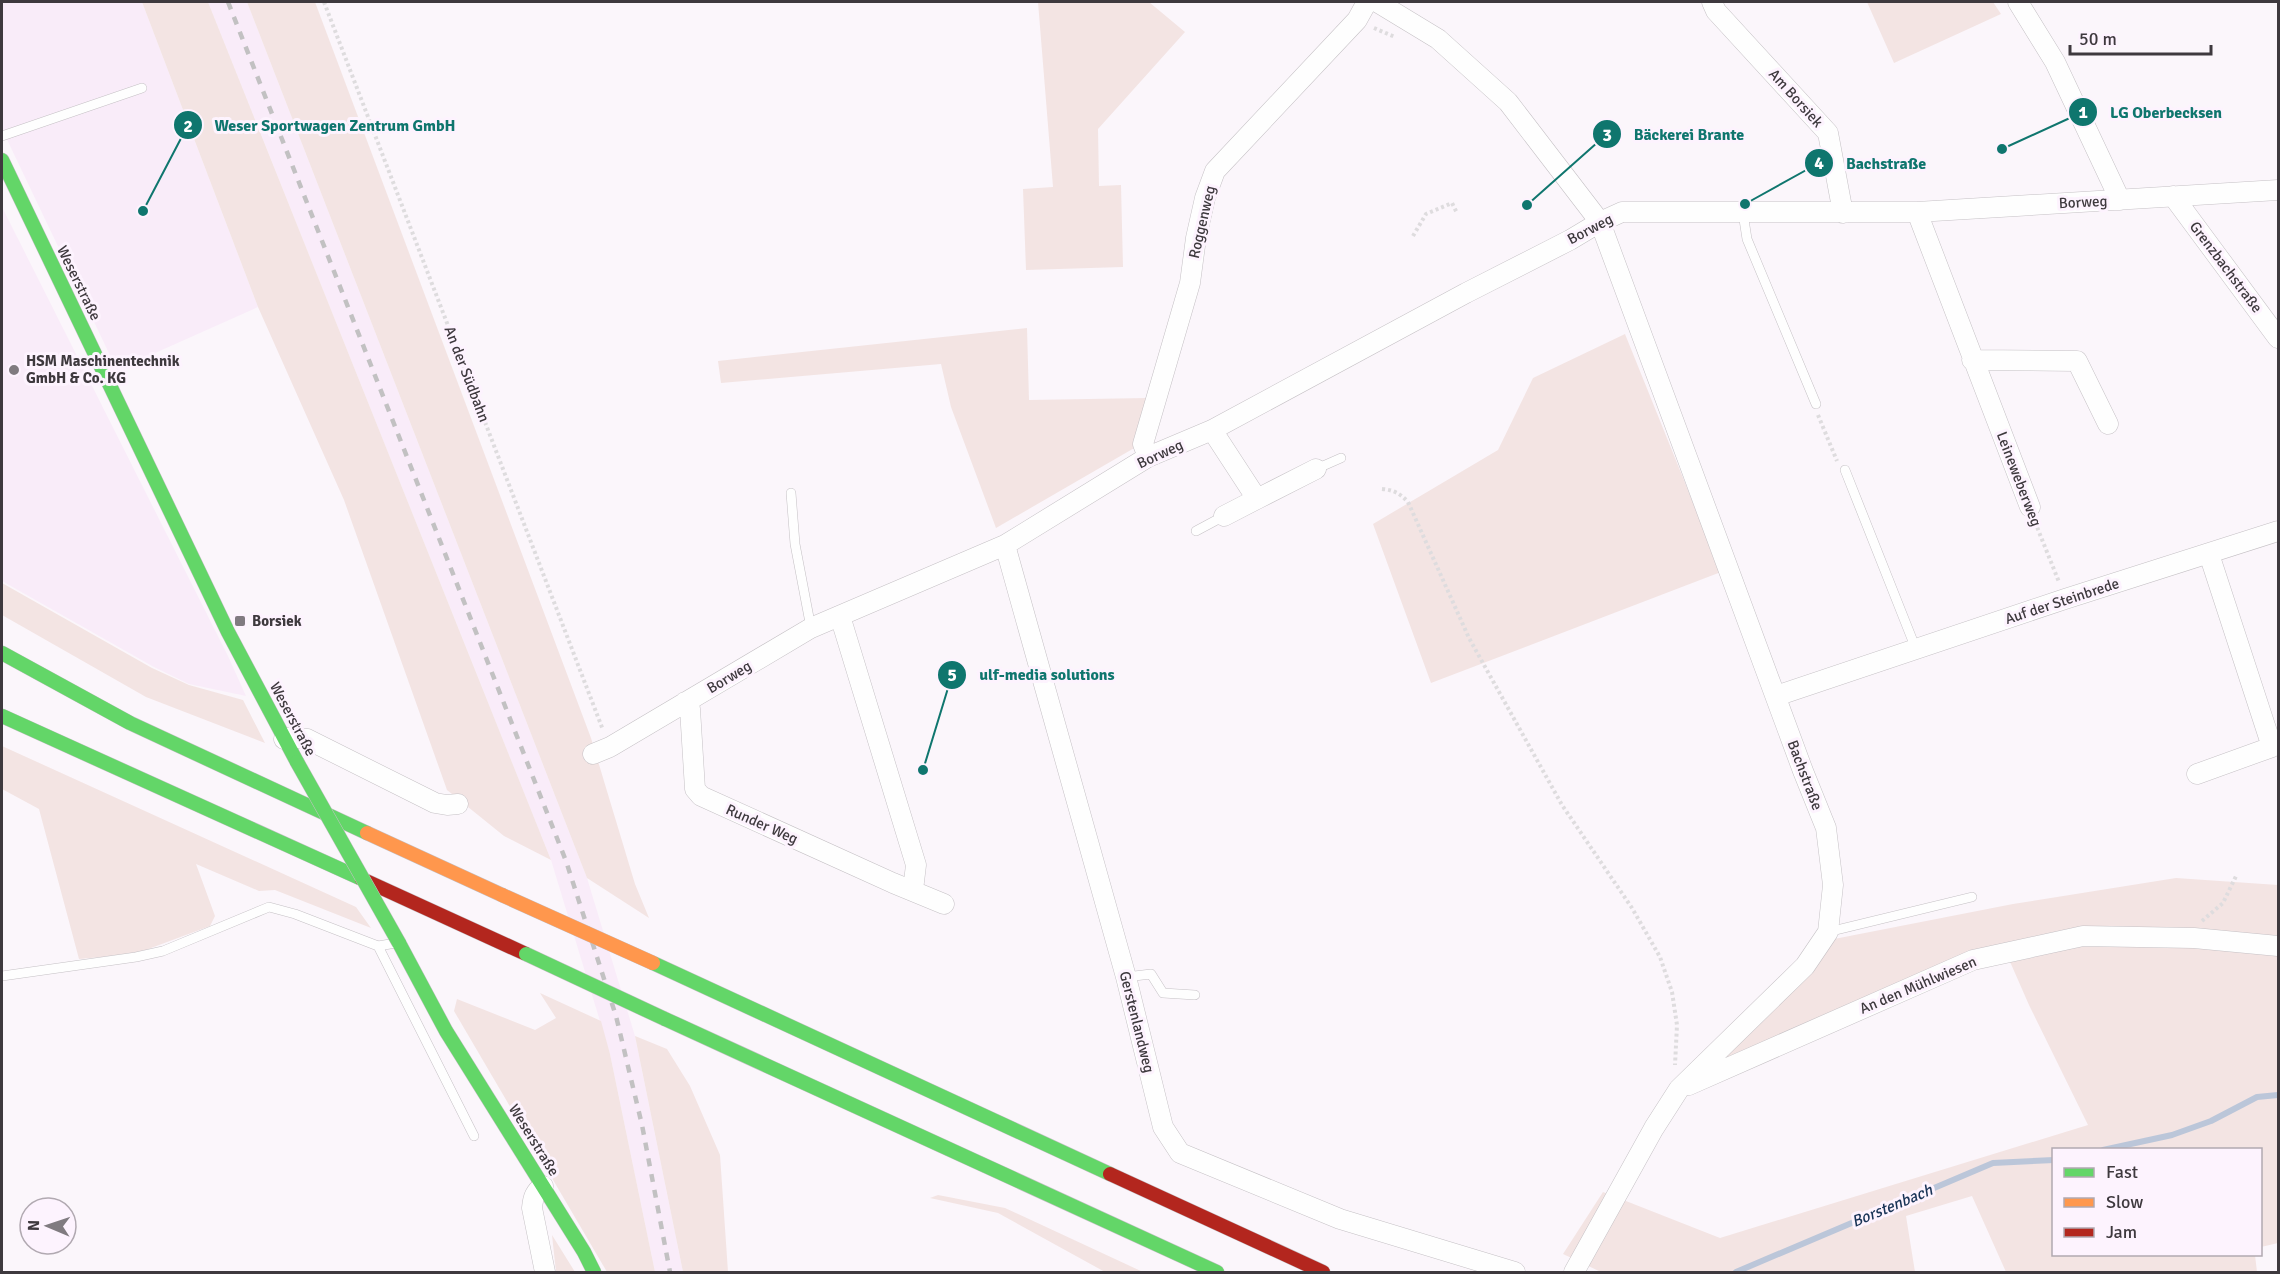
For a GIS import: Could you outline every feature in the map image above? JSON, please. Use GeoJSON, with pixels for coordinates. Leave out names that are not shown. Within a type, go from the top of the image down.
{"type":"FeatureCollection","features":[{"type":"Feature","properties":{"kind":"main road","name":"Weserstraße"},"geometry":{"type":"LineString","coordinates":[[2,160],[5,178],[228,633],[284,740],[446,1030],[584,1252],[594,1272]]}},
{"type":"Feature","properties":{"kind":"main road"},"geometry":{"type":"LineString","coordinates":[[2,653],[130,723],[1323,1272]]}},
{"type":"Feature","properties":{"kind":"main road"},"geometry":{"type":"LineString","coordinates":[[2,716],[1217,1272]]}},
{"type":"Feature","properties":{"kind":"street","name":"Roggenweg"},"geometry":{"type":"LineString","coordinates":[[1148,457],[1143,444],[1190,283],[1203,208],[1215,171],[1357,20],[1367,2]]}},
{"type":"Feature","properties":{"kind":"street","name":"Bachstraße"},"geometry":{"type":"LineString","coordinates":[[1377,2],[1438,39],[1508,102],[1600,222],[1826,828],[1833,885],[1828,932],[1804,966],[1679,1089],[1654,1128],[1574,1272]]}},
{"type":"Feature","properties":{"kind":"street","name":"Am Borsiek"},"geometry":{"type":"LineString","coordinates":[[1712,2],[1716,11],[1828,133],[1843,213]]}},
{"type":"Feature","properties":{"kind":"street"},"geometry":{"type":"LineString","coordinates":[[2018,2],[2055,62],[2120,200]]}},
{"type":"Feature","properties":{"kind":"street","name":"Borweg"},"geometry":{"type":"LineString","coordinates":[[601,751],[811,628],[1005,545],[1148,457],[1212,430],[1466,293],[1623,212],[1917,212],[2278,190]]}},
{"type":"Feature","properties":{"kind":"street","name":"Grenzbachstraße"},"geometry":{"type":"LineString","coordinates":[[2173,196],[2278,338]]}},
{"type":"Feature","properties":{"kind":"street","name":"Leineweberweg"},"geometry":{"type":"LineString","coordinates":[[1917,212],[2030,507]]}},
{"type":"Feature","properties":{"kind":"street"},"geometry":{"type":"LineString","coordinates":[[1972,360],[2077,362],[2108,424]]}},
{"type":"Feature","properties":{"kind":"street"},"geometry":{"type":"LineString","coordinates":[[1212,430],[1257,499]]}},
{"type":"Feature","properties":{"kind":"street"},"geometry":{"type":"LineString","coordinates":[[1224,516],[1316,469]]}},
{"type":"Feature","properties":{"kind":"street","name":"Auf der Steinbrede"},"geometry":{"type":"LineString","coordinates":[[1776,696],[2065,599],[2278,531]]}},
{"type":"Feature","properties":{"kind":"street","name":"Gerstenlandweg"},"geometry":{"type":"LineString","coordinates":[[1005,545],[1126,977],[1163,1127],[1180,1153],[1340,1219],[1515,1272]]}},
{"type":"Feature","properties":{"kind":"street"},"geometry":{"type":"LineString","coordinates":[[2197,774],[2272,747],[2209,554]]}},
{"type":"Feature","properties":{"kind":"street"},"geometry":{"type":"LineString","coordinates":[[840,616],[916,865],[913,890]]}},
{"type":"Feature","properties":{"kind":"street","name":"Runder Weg"},"geometry":{"type":"LineString","coordinates":[[686,702],[690,709],[695,789],[701,796],[944,904]]}},
{"type":"Feature","properties":{"kind":"street"},"geometry":{"type":"LineString","coordinates":[[284,740],[291,737],[307,739],[435,803],[447,806],[458,804]]}},
{"type":"Feature","properties":{"kind":"street","name":"An den Mühlwiesen"},"geometry":{"type":"LineString","coordinates":[[1679,1089],[1973,960],[2084,936],[2194,938],[2278,946]]}},
{"type":"Feature","properties":{"kind":"street"},"geometry":{"type":"LineString","coordinates":[[543,1186],[532,1198],[532,1208],[545,1272]]}},
{"type":"Feature","properties":{"kind":"lane"},"geometry":{"type":"LineString","coordinates":[[2,136],[142,88]]}},
{"type":"Feature","properties":{"kind":"lane"},"geometry":{"type":"LineString","coordinates":[[1743,213],[1747,239],[1816,404]]}},
{"type":"Feature","properties":{"kind":"lane"},"geometry":{"type":"LineString","coordinates":[[1316,469],[1341,458]]}},
{"type":"Feature","properties":{"kind":"lane"},"geometry":{"type":"LineString","coordinates":[[1845,470],[1916,649]]}},
{"type":"Feature","properties":{"kind":"lane"},"geometry":{"type":"LineString","coordinates":[[791,493],[795,544],[811,628]]}},
{"type":"Feature","properties":{"kind":"lane"},"geometry":{"type":"LineString","coordinates":[[1196,531],[1224,516]]}},
{"type":"Feature","properties":{"kind":"lane"},"geometry":{"type":"LineString","coordinates":[[1828,932],[1972,897]]}},
{"type":"Feature","properties":{"kind":"lane"},"geometry":{"type":"LineString","coordinates":[[2,976],[163,951],[268,907],[295,914],[378,946],[399,943]]}},
{"type":"Feature","properties":{"kind":"lane"},"geometry":{"type":"LineString","coordinates":[[378,946],[474,1136]]}},
{"type":"Feature","properties":{"kind":"lane"},"geometry":{"type":"LineString","coordinates":[[1126,977],[1151,974],[1163,993],[1195,995]]}},
{"type":"Feature","properties":{"kind":"path","name":"An der Südbahn"},"geometry":{"type":"LineString","coordinates":[[324,2],[601,751]]}},
{"type":"Feature","properties":{"kind":"path"},"geometry":{"type":"LineString","coordinates":[[1357,20],[1405,41]]}},
{"type":"Feature","properties":{"kind":"path"},"geometry":{"type":"LineString","coordinates":[[1413,236],[1426,214],[1452,202],[1457,213]]}},
{"type":"Feature","properties":{"kind":"path"},"geometry":{"type":"LineString","coordinates":[[1816,404],[1816,410],[1837,462],[1845,470]]}},
{"type":"Feature","properties":{"kind":"path"},"geometry":{"type":"LineString","coordinates":[[1382,489],[1401,495],[1408,502],[1469,638],[1556,795],[1632,908],[1660,957],[1672,992],[1677,1025],[1675,1067]]}},
{"type":"Feature","properties":{"kind":"path","name":"Leineweberweg"},"geometry":{"type":"LineString","coordinates":[[2030,507],[2065,599]]}},
{"type":"Feature","properties":{"kind":"path"},"geometry":{"type":"LineString","coordinates":[[2194,938],[2199,924],[2223,903],[2237,874]]}},
{"type":"Feature","properties":{"kind":"shaded area"},"geometry":{"type":"Polygon","coordinates":[[[2,2],[142,2],[258,307],[117,370],[2,129],[2,2]]]}},
{"type":"Feature","properties":{"kind":"shaded area"},"geometry":{"type":"Polygon","coordinates":[[[142,2],[208,2],[551,860],[504,836],[447,790],[344,500],[258,307],[142,2]]]}},
{"type":"Feature","properties":{"kind":"shaded area"},"geometry":{"type":"Polygon","coordinates":[[[208,2],[247,2],[587,878],[635,1036],[683,1272],[655,1272],[610,1054],[551,860],[208,2]]]}},
{"type":"Feature","properties":{"kind":"shaded area"},"geometry":{"type":"Polygon","coordinates":[[[247,2],[315,2],[591,738],[635,884],[649,918],[587,878],[247,2]]]}},
{"type":"Feature","properties":{"kind":"shaded area"},"geometry":{"type":"Polygon","coordinates":[[[1038,2],[1149,2],[1185,32],[1098,129],[1099,186],[1121,185],[1123,267],[1026,270],[1023,189],[1053,187],[1038,2]]]}},
{"type":"Feature","properties":{"kind":"shaded area"},"geometry":{"type":"Polygon","coordinates":[[[1867,2],[1993,2],[2001,14],[1894,63],[1867,2]]]}},
{"type":"Feature","properties":{"kind":"shaded area"},"geometry":{"type":"Polygon","coordinates":[[[2,207],[246,696],[189,684],[154,667],[2,581],[2,207]]]}},
{"type":"Feature","properties":{"kind":"shaded area"},"geometry":{"type":"Polygon","coordinates":[[[1027,328],[1029,400],[1147,398],[1136,447],[996,528],[951,407],[941,364],[721,383],[718,361],[1027,328]]]}},
{"type":"Feature","properties":{"kind":"shaded area"},"geometry":{"type":"Polygon","coordinates":[[[1625,334],[1721,572],[1431,683],[1373,524],[1498,450],[1533,378],[1625,334]]]}},
{"type":"Feature","properties":{"kind":"shaded area"},"geometry":{"type":"Polygon","coordinates":[[[2,583],[152,668],[189,685],[243,700],[265,743],[146,697],[2,615],[2,583]]]}},
{"type":"Feature","properties":{"kind":"shaded area"},"geometry":{"type":"Polygon","coordinates":[[[2,746],[356,907],[371,928],[275,890],[259,891],[196,864],[215,916],[210,926],[135,954],[79,959],[39,809],[2,789],[2,746]]]}},
{"type":"Feature","properties":{"kind":"shaded area"},"geometry":{"type":"Polygon","coordinates":[[[2176,878],[2278,885],[2278,1243],[2262,1247],[2262,1148],[2052,1148],[2052,1256],[2255,1256],[2257,1272],[2006,1272],[1972,1196],[1906,1216],[1915,1272],[1601,1272],[1563,1254],[1603,1192],[1720,1238],[2088,1125],[2029,1005],[2004,948],[1692,1078],[1829,940],[2013,904],[2176,878]]]}},
{"type":"Feature","properties":{"kind":"shaded area"},"geometry":{"type":"Polygon","coordinates":[[[540,993],[601,1021],[610,1054],[655,1272],[607,1272],[454,1011],[457,999],[535,1030],[556,1018],[540,993]]]}},
{"type":"Feature","properties":{"kind":"shaded area"},"geometry":{"type":"Polygon","coordinates":[[[635,1036],[667,1049],[690,1086],[720,1155],[728,1272],[683,1272],[635,1036]]]}},
{"type":"Feature","properties":{"kind":"shaded area"},"geometry":{"type":"Polygon","coordinates":[[[938,1195],[1005,1208],[1143,1272],[1105,1272],[998,1213],[930,1198],[938,1195]]]}},
{"type":"Feature","properties":{"kind":"shaded area"},"geometry":{"type":"Polygon","coordinates":[[[552,1235],[575,1272],[556,1272],[552,1235]]]}},
{"type":"Feature","properties":{"kind":"waterway","name":"Borstenbach"},"geometry":{"type":"LineString","coordinates":[[2112,1148],[2172,1135],[2211,1121],[2257,1097],[2278,1095]]}},
{"type":"Feature","properties":{"kind":"waterway","name":"Borstenbach"},"geometry":{"type":"LineString","coordinates":[[1736,1272],[1993,1163],[2052,1160]]}},
{"type":"Feature","properties":{"kind":"railway"},"geometry":{"type":"LineString","coordinates":[[228,2],[566,861],[616,1016],[642,1125],[670,1272]]}},
{"type":"Feature","properties":{"kind":"traffic: fast"},"geometry":{"type":"LineString","coordinates":[[2,160],[228,632],[297,762]]}},
{"type":"Feature","properties":{"kind":"traffic: fast"},"geometry":{"type":"LineString","coordinates":[[2,653],[130,723],[367,833]]}},
{"type":"Feature","properties":{"kind":"traffic: fast"},"geometry":{"type":"LineString","coordinates":[[2,716],[362,879]]}},
{"type":"Feature","properties":{"kind":"traffic: fast"},"geometry":{"type":"LineString","coordinates":[[297,762],[399,943]]}},
{"type":"Feature","properties":{"kind":"traffic: fast"},"geometry":{"type":"LineString","coordinates":[[399,943],[446,1031],[584,1252],[594,1272]]}},
{"type":"Feature","properties":{"kind":"traffic: fast"},"geometry":{"type":"LineString","coordinates":[[526,954],[665,1019]]}},
{"type":"Feature","properties":{"kind":"traffic: fast"},"geometry":{"type":"LineString","coordinates":[[653,963],[1110,1174]]}},
{"type":"Feature","properties":{"kind":"traffic: fast"},"geometry":{"type":"LineString","coordinates":[[665,1019],[1217,1272]]}},
{"type":"Feature","properties":{"kind":"traffic: slow"},"geometry":{"type":"LineString","coordinates":[[367,833],[502,895]]}},
{"type":"Feature","properties":{"kind":"traffic: slow"},"geometry":{"type":"LineString","coordinates":[[502,895],[653,963]]}},
{"type":"Feature","properties":{"kind":"traffic: jam"},"geometry":{"type":"LineString","coordinates":[[362,879],[526,954]]}},
{"type":"Feature","properties":{"kind":"traffic: jam"},"geometry":{"type":"LineString","coordinates":[[1110,1174],[1323,1272]]}},
{"type":"Feature","properties":{"kind":"place","name":"LG Oberbecksen"},"geometry":{"type":"Point","coordinates":[2002,149]}},
{"type":"Feature","properties":{"kind":"place","name":"Bachstraße"},"geometry":{"type":"Point","coordinates":[1745,204]}},
{"type":"Feature","properties":{"kind":"place","name":"Bäckerei Brante"},"geometry":{"type":"Point","coordinates":[1527,205]}},
{"type":"Feature","properties":{"kind":"place","name":"Weser Sportwagen Zentrum GmbH"},"geometry":{"type":"Point","coordinates":[143,211]}},
{"type":"Feature","properties":{"kind":"place","name":"HSM Maschinentechnik GmbH & Co. KG"},"geometry":{"type":"Point","coordinates":[14,370]}},
{"type":"Feature","properties":{"kind":"place","name":"Borsiek"},"geometry":{"type":"Point","coordinates":[240,621]}},
{"type":"Feature","properties":{"kind":"place","name":"ulf-media solutions"},"geometry":{"type":"Point","coordinates":[923,770]}}]}
